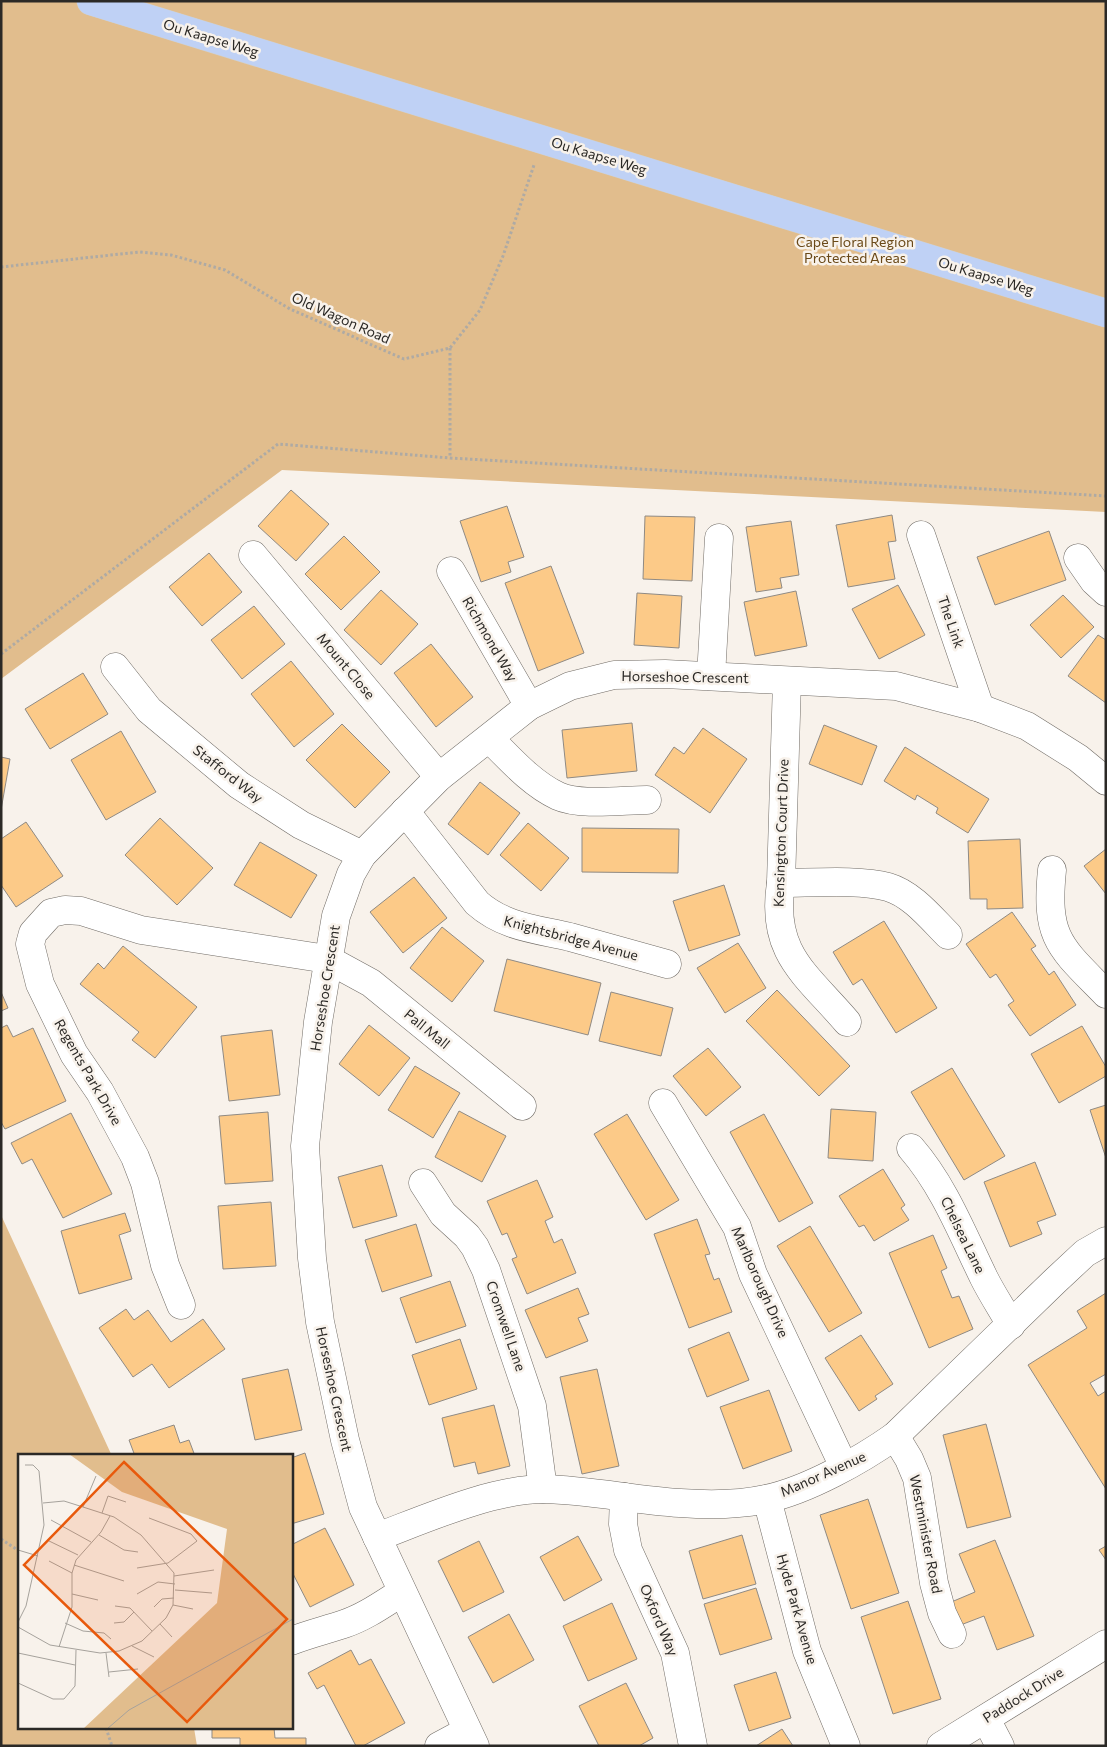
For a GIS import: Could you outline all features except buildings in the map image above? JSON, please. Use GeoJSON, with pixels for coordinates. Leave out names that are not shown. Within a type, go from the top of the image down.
{"type":"FeatureCollection","features":[{"type":"Feature","properties":{"kind":"main road","name":"Ou Kaapse Weg"},"geometry":{"type":"LineString","coordinates":[[91,1],[1106,313]]}},
{"type":"Feature","properties":{"kind":"street","name":"The Link"},"geometry":{"type":"LineString","coordinates":[[921,535],[980,708]]}},
{"type":"Feature","properties":{"kind":"street"},"geometry":{"type":"LineString","coordinates":[[710,676],[719,538]]}},
{"type":"Feature","properties":{"kind":"street","name":"Mount Close"},"geometry":{"type":"LineString","coordinates":[[253,555],[439,777]]}},
{"type":"Feature","properties":{"kind":"street"},"geometry":{"type":"LineString","coordinates":[[1078,558],[1094,581],[1106,592]]}},
{"type":"Feature","properties":{"kind":"street","name":"Richmond Way"},"geometry":{"type":"LineString","coordinates":[[451,571],[529,706]]}},
{"type":"Feature","properties":{"kind":"street","name":"Stafford Way"},"geometry":{"type":"LineString","coordinates":[[115,666],[148,710],[239,784],[301,825],[362,855]]}},
{"type":"Feature","properties":{"kind":"street","name":"Horseshoe Crescent"},"geometry":{"type":"LineString","coordinates":[[471,1738],[363,1507],[345,1440],[320,1322],[312,1258],[305,1146],[327,959],[336,916],[351,874],[362,855],[439,777],[490,739],[529,706],[570,686],[614,675],[710,676],[896,686],[980,708],[1020,723],[1045,736],[1106,781]]}},
{"type":"Feature","properties":{"kind":"street","name":"Kensington Court Drive"},"geometry":{"type":"LineString","coordinates":[[787,681],[781,883],[777,906],[780,925],[791,959],[847,1022]]}},
{"type":"Feature","properties":{"kind":"street"},"geometry":{"type":"LineString","coordinates":[[490,739],[529,776],[559,797],[576,800],[647,800]]}},
{"type":"Feature","properties":{"kind":"street","name":"Knightsbridge Avenue"},"geometry":{"type":"LineString","coordinates":[[405,811],[477,902],[488,913],[514,925],[569,937],[667,964]]}},
{"type":"Feature","properties":{"kind":"street"},"geometry":{"type":"LineString","coordinates":[[1052,870],[1049,900],[1051,921],[1058,941],[1106,994]]}},
{"type":"Feature","properties":{"kind":"street"},"geometry":{"type":"LineString","coordinates":[[781,883],[872,884],[889,887],[922,909],[948,935]]}},
{"type":"Feature","properties":{"kind":"street","name":"Regents Park Drive"},"geometry":{"type":"LineString","coordinates":[[181,1304],[165,1265],[145,1183],[135,1157],[121,1128],[70,1045],[40,984],[30,944],[33,933],[51,913],[65,910],[101,916],[122,926],[141,930],[327,959]]}},
{"type":"Feature","properties":{"kind":"street","name":"Pall Mall"},"geometry":{"type":"LineString","coordinates":[[327,959],[371,983],[522,1106]]}},
{"type":"Feature","properties":{"kind":"street","name":"Marlborough Drive"},"geometry":{"type":"LineString","coordinates":[[663,1103],[737,1227],[753,1274],[844,1467]]}},
{"type":"Feature","properties":{"kind":"street","name":"Chelsea Lane"},"geometry":{"type":"LineString","coordinates":[[911,1148],[934,1177],[946,1198],[986,1281],[1011,1325]]}},
{"type":"Feature","properties":{"kind":"street","name":"Cromwell Lane"},"geometry":{"type":"LineString","coordinates":[[423,1183],[444,1214],[467,1236],[475,1247],[486,1270],[532,1406],[543,1489]]}},
{"type":"Feature","properties":{"kind":"street","name":"Manor Avenue"},"geometry":{"type":"LineString","coordinates":[[377,1537],[473,1502],[513,1493],[543,1489],[680,1503],[722,1504],[767,1499],[844,1467],[895,1436],[1085,1254],[1106,1241]]}},
{"type":"Feature","properties":{"kind":"street","name":"Westminister Road"},"geometry":{"type":"LineString","coordinates":[[895,1436],[909,1459],[917,1478],[934,1583],[942,1613],[952,1634]]}},
{"type":"Feature","properties":{"kind":"street","name":"Oxford Way"},"geometry":{"type":"LineString","coordinates":[[624,1497],[623,1524],[628,1550],[670,1639],[680,1675],[693,1746]]}},
{"type":"Feature","properties":{"kind":"street","name":"Hyde Park Avenue"},"geometry":{"type":"LineString","coordinates":[[767,1499],[807,1651],[846,1746]]}},
{"type":"Feature","properties":{"kind":"street"},"geometry":{"type":"LineString","coordinates":[[292,1641],[316,1631],[344,1624],[368,1614],[402,1592]]}},
{"type":"Feature","properties":{"kind":"street","name":"Paddock Drive"},"geometry":{"type":"LineString","coordinates":[[941,1746],[1106,1644]]}},
{"type":"Feature","properties":{"kind":"street"},"geometry":{"type":"LineString","coordinates":[[986,1719],[1000,1746]]}},
{"type":"Feature","properties":{"kind":"street"},"geometry":{"type":"LineString","coordinates":[[439,1746],[471,1738]]}},
{"type":"Feature","properties":{"kind":"path"},"geometry":{"type":"LineString","coordinates":[[450,458],[450,348],[480,310],[503,256],[543,139]]}},
{"type":"Feature","properties":{"kind":"path","name":"Old Wagon Road"},"geometry":{"type":"LineString","coordinates":[[1,267],[139,252],[171,255],[225,270],[290,309],[404,359],[450,348]]}},
{"type":"Feature","properties":{"kind":"path"},"geometry":{"type":"LineString","coordinates":[[1,654],[278,444],[450,458],[1106,496]]}},
{"type":"Feature","properties":{"kind":"path"},"geometry":{"type":"LineString","coordinates":[[1,1539],[18,1549]]}},
{"type":"Feature","properties":{"kind":"path"},"geometry":{"type":"LineString","coordinates":[[107,1730],[112,1746]]}},
{"type":"Feature","properties":{"kind":"green space","name":"Cape Floral Region Protected Areas"},"geometry":{"type":"Polygon","coordinates":[[[1,1],[1106,1],[1106,512],[282,470],[1,679],[1,1]]]}},
{"type":"Feature","properties":{"kind":"green space"},"geometry":{"type":"Polygon","coordinates":[[[1,1215],[111,1454],[18,1454],[18,1730],[194,1730],[197,1746],[1,1746],[1,1215]]]}}]}
